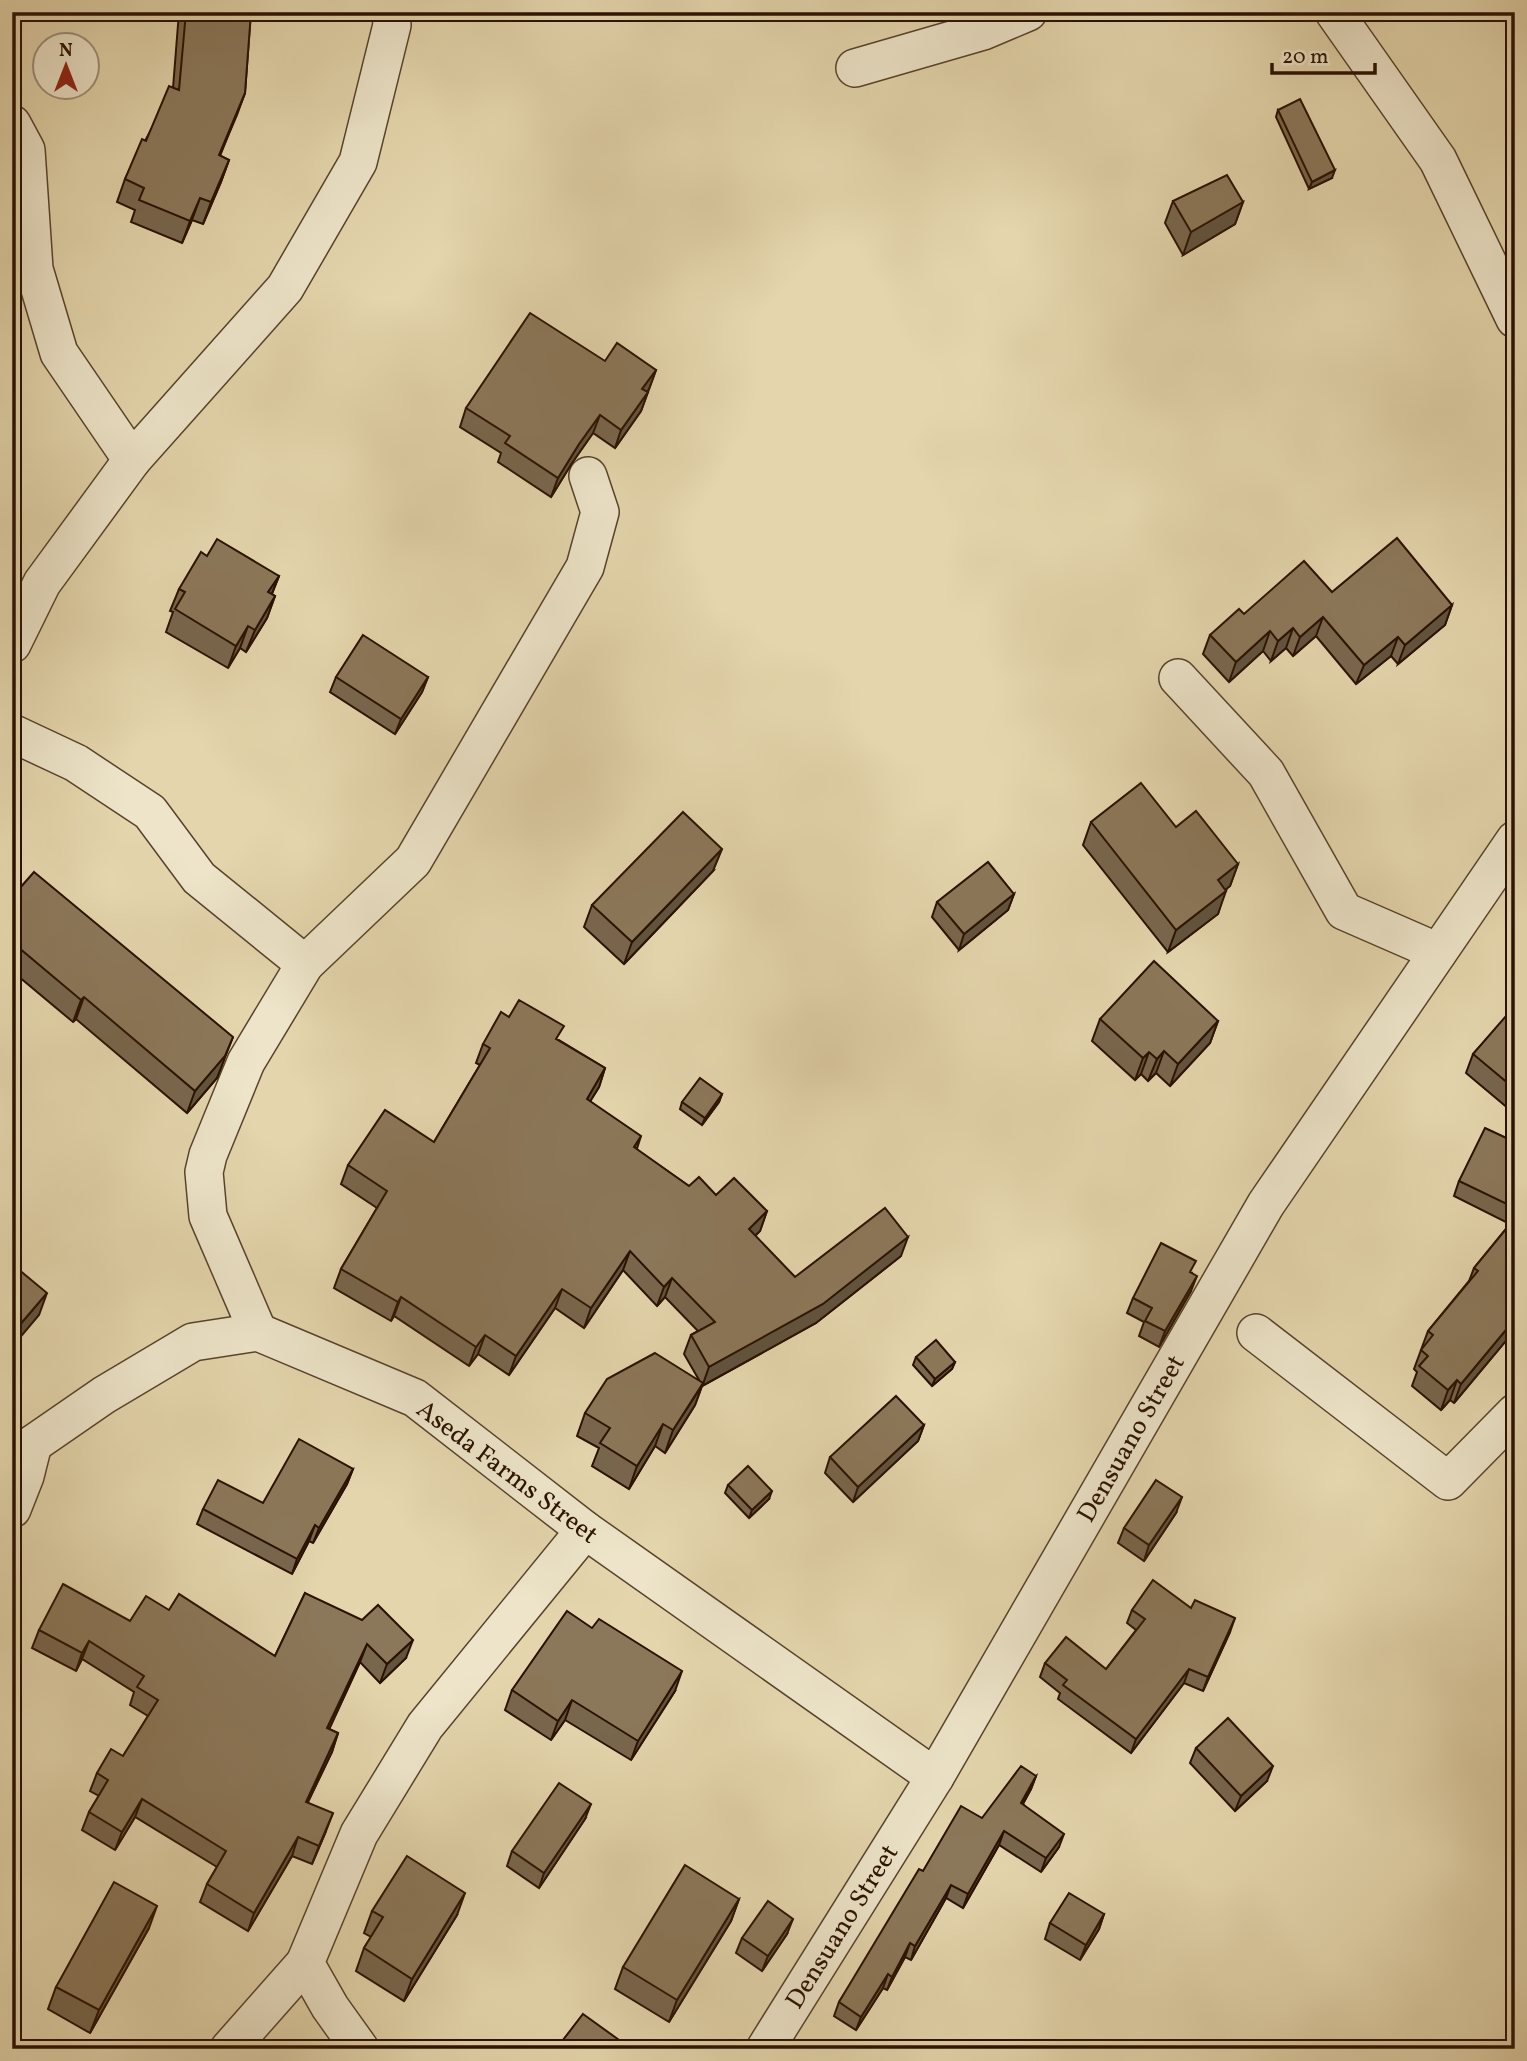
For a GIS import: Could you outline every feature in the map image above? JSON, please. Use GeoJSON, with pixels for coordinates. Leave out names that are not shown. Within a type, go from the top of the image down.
{"type":"FeatureCollection","features":[{"type":"Feature","properties":{"kind":"street"},"geometry":{"type":"LineString","coordinates":[[12,644],[42,583],[132,460],[285,288],[299,265],[358,162],[392,25],[391,12]]}},
{"type":"Feature","properties":{"kind":"street"},"geometry":{"type":"LineString","coordinates":[[855,68],[983,32],[1028,12]]}},
{"type":"Feature","properties":{"kind":"street"},"geometry":{"type":"LineString","coordinates":[[1334,12],[1438,160],[1515,319]]}},
{"type":"Feature","properties":{"kind":"street"},"geometry":{"type":"LineString","coordinates":[[12,124],[26,150],[34,269],[59,354],[132,460]]}},
{"type":"Feature","properties":{"kind":"street"},"geometry":{"type":"LineString","coordinates":[[12,1509],[25,1476],[23,1450],[104,1395],[193,1342],[258,1332],[208,1216],[204,1172],[208,1155],[246,1062],[305,964],[413,861],[585,567],[600,512],[588,476]]}},
{"type":"Feature","properties":{"kind":"street"},"geometry":{"type":"LineString","coordinates":[[1178,678],[1266,773],[1345,911],[1438,952]]}},
{"type":"Feature","properties":{"kind":"street"},"geometry":{"type":"LineString","coordinates":[[12,733],[76,764],[150,812],[199,878],[305,964]]}},
{"type":"Feature","properties":{"kind":"street","name":"Densuano Street"},"geometry":{"type":"LineString","coordinates":[[765,2049],[935,1777],[1266,1204],[1515,840]]}},
{"type":"Feature","properties":{"kind":"street","name":"Aseda Farms Street"},"geometry":{"type":"LineString","coordinates":[[258,1332],[415,1398],[585,1530],[935,1777]]}},
{"type":"Feature","properties":{"kind":"street"},"geometry":{"type":"LineString","coordinates":[[1256,1333],[1448,1481],[1515,1413]]}},
{"type":"Feature","properties":{"kind":"street"},"geometry":{"type":"LineString","coordinates":[[229,2049],[305,1963],[359,1834],[425,1726],[585,1530]]}},
{"type":"Feature","properties":{"kind":"street"},"geometry":{"type":"LineString","coordinates":[[305,1963],[330,2007],[360,2049]]}},
{"type":"Feature","properties":{"kind":"building"},"geometry":{"type":"Polygon","coordinates":[[[186,12],[251,12],[245,93],[219,155],[229,160],[211,202],[200,198],[190,221],[139,200],[144,188],[125,179],[142,139],[146,141],[169,86],[179,90],[186,12]]]}},
{"type":"Feature","properties":{"kind":"building"},"geometry":{"type":"Polygon","coordinates":[[[1300,99],[1335,170],[1312,182],[1278,110],[1300,99]]]}},
{"type":"Feature","properties":{"kind":"building"},"geometry":{"type":"Polygon","coordinates":[[[1227,175],[1243,202],[1191,232],[1173,201],[1227,175]]]}},
{"type":"Feature","properties":{"kind":"building"},"geometry":{"type":"Polygon","coordinates":[[[530,313],[605,361],[617,343],[656,370],[642,389],[648,392],[621,430],[600,415],[558,478],[505,443],[510,436],[466,408],[530,313]]]}},
{"type":"Feature","properties":{"kind":"building"},"geometry":{"type":"Polygon","coordinates":[[[1397,538],[1452,605],[1405,645],[1398,637],[1364,665],[1323,617],[1300,637],[1293,628],[1278,641],[1270,631],[1236,662],[1210,635],[1239,609],[1244,614],[1304,561],[1332,592],[1397,538]]]}},
{"type":"Feature","properties":{"kind":"building"},"geometry":{"type":"Polygon","coordinates":[[[217,539],[279,576],[268,592],[275,596],[255,630],[248,626],[236,646],[175,609],[185,592],[179,589],[201,552],[207,556],[217,539]]]}},
{"type":"Feature","properties":{"kind":"building"},"geometry":{"type":"Polygon","coordinates":[[[363,635],[428,677],[401,719],[336,677],[363,635]]]}},
{"type":"Feature","properties":{"kind":"building"},"geometry":{"type":"Polygon","coordinates":[[[1141,783],[1176,827],[1196,811],[1238,864],[1218,880],[1226,891],[1176,930],[1091,822],[1141,783]]]}},
{"type":"Feature","properties":{"kind":"building"},"geometry":{"type":"Polygon","coordinates":[[[683,812],[722,849],[632,942],[592,905],[683,812]]]}},
{"type":"Feature","properties":{"kind":"building"},"geometry":{"type":"Polygon","coordinates":[[[988,862],[1014,894],[964,934],[937,902],[988,862]]]}},
{"type":"Feature","properties":{"kind":"building"},"geometry":{"type":"Polygon","coordinates":[[[34,872],[233,1037],[225,1056],[195,1091],[84,997],[81,1000],[12,942],[12,897],[34,872]]]}},
{"type":"Feature","properties":{"kind":"building"},"geometry":{"type":"Polygon","coordinates":[[[1154,961],[1218,1021],[1178,1064],[1164,1051],[1157,1059],[1149,1052],[1143,1058],[1100,1019],[1154,961]]]}},
{"type":"Feature","properties":{"kind":"building"},"geometry":{"type":"Polygon","coordinates":[[[519,1000],[564,1026],[556,1039],[605,1068],[587,1099],[641,1136],[634,1147],[689,1186],[699,1177],[716,1195],[734,1178],[767,1211],[749,1229],[795,1277],[885,1208],[908,1237],[823,1304],[709,1367],[691,1335],[715,1322],[672,1278],[664,1287],[630,1251],[591,1308],[562,1289],[516,1356],[485,1335],[476,1347],[401,1297],[398,1302],[341,1269],[387,1191],[348,1165],[385,1110],[434,1142],[490,1048],[483,1044],[501,1012],[509,1017],[519,1000]]]}},
{"type":"Feature","properties":{"kind":"building"},"geometry":{"type":"Polygon","coordinates":[[[1513,1008],[1515,1009],[1515,1089],[1473,1054],[1513,1008]]]}},
{"type":"Feature","properties":{"kind":"building"},"geometry":{"type":"Polygon","coordinates":[[[700,1078],[722,1094],[705,1118],[682,1102],[700,1078]]]}},
{"type":"Feature","properties":{"kind":"building"},"geometry":{"type":"Polygon","coordinates":[[[1485,1128],[1515,1142],[1515,1208],[1459,1181],[1485,1128]]]}},
{"type":"Feature","properties":{"kind":"building"},"geometry":{"type":"Polygon","coordinates":[[[1515,1218],[1515,1319],[1461,1384],[1457,1380],[1448,1390],[1419,1366],[1428,1356],[1421,1350],[1433,1335],[1428,1331],[1478,1271],[1474,1268],[1515,1218]]]}},
{"type":"Feature","properties":{"kind":"building"},"geometry":{"type":"Polygon","coordinates":[[[1161,1243],[1196,1261],[1190,1272],[1197,1276],[1165,1331],[1145,1321],[1152,1308],[1133,1298],[1161,1243]]]}},
{"type":"Feature","properties":{"kind":"building"},"geometry":{"type":"Polygon","coordinates":[[[12,1264],[47,1293],[12,1334],[12,1264]]]}},
{"type":"Feature","properties":{"kind":"building"},"geometry":{"type":"Polygon","coordinates":[[[936,1340],[955,1362],[935,1379],[916,1357],[936,1340]]]}},
{"type":"Feature","properties":{"kind":"building"},"geometry":{"type":"Polygon","coordinates":[[[655,1353],[703,1383],[673,1430],[663,1424],[637,1466],[600,1443],[610,1428],[585,1413],[607,1379],[655,1353]]]}},
{"type":"Feature","properties":{"kind":"building"},"geometry":{"type":"Polygon","coordinates":[[[896,1396],[924,1425],[858,1487],[830,1457],[896,1396]]]}},
{"type":"Feature","properties":{"kind":"building"},"geometry":{"type":"Polygon","coordinates":[[[299,1439],[353,1469],[319,1528],[315,1525],[297,1559],[203,1509],[218,1480],[263,1503],[299,1439]]]}},
{"type":"Feature","properties":{"kind":"building"},"geometry":{"type":"Polygon","coordinates":[[[748,1466],[772,1491],[752,1510],[728,1485],[748,1466]]]}},
{"type":"Feature","properties":{"kind":"building"},"geometry":{"type":"Polygon","coordinates":[[[1156,1480],[1182,1497],[1149,1545],[1124,1528],[1156,1480]]]}},
{"type":"Feature","properties":{"kind":"building"},"geometry":{"type":"Polygon","coordinates":[[[1153,1580],[1191,1608],[1195,1600],[1235,1618],[1208,1677],[1189,1669],[1136,1739],[1063,1685],[1067,1680],[1045,1663],[1066,1637],[1106,1669],[1145,1619],[1132,1610],[1153,1580]]]}},
{"type":"Feature","properties":{"kind":"building"},"geometry":{"type":"Polygon","coordinates":[[[63,1584],[130,1621],[146,1596],[169,1610],[179,1594],[275,1656],[305,1593],[362,1620],[378,1605],[413,1640],[387,1664],[367,1644],[327,1728],[338,1733],[306,1802],[333,1813],[319,1846],[298,1837],[254,1913],[207,1884],[226,1851],[142,1799],[122,1832],[89,1812],[108,1780],[97,1773],[111,1749],[123,1756],[158,1700],[137,1687],[144,1676],[89,1641],[82,1653],[39,1630],[63,1584]]]}},
{"type":"Feature","properties":{"kind":"building"},"geometry":{"type":"Polygon","coordinates":[[[567,1611],[592,1628],[599,1619],[682,1671],[638,1741],[572,1700],[558,1721],[512,1690],[567,1611]]]}},
{"type":"Feature","properties":{"kind":"building"},"geometry":{"type":"Polygon","coordinates":[[[1228,1718],[1273,1766],[1241,1796],[1196,1748],[1228,1718]]]}},
{"type":"Feature","properties":{"kind":"building"},"geometry":{"type":"Polygon","coordinates":[[[1021,1766],[1036,1776],[1021,1803],[1064,1834],[1046,1858],[1004,1831],[968,1894],[951,1885],[915,1946],[910,1943],[892,1977],[888,1974],[861,2017],[839,2002],[919,1869],[923,1871],[961,1806],[982,1818],[1021,1766]]]}},
{"type":"Feature","properties":{"kind":"building"},"geometry":{"type":"Polygon","coordinates":[[[559,1783],[591,1804],[544,1873],[512,1851],[559,1783]]]}},
{"type":"Feature","properties":{"kind":"building"},"geometry":{"type":"Polygon","coordinates":[[[407,1856],[465,1893],[412,1979],[364,1948],[383,1917],[372,1911],[407,1856]]]}},
{"type":"Feature","properties":{"kind":"building"},"geometry":{"type":"Polygon","coordinates":[[[685,1865],[739,1899],[677,2000],[623,1967],[685,1865]]]}},
{"type":"Feature","properties":{"kind":"building"},"geometry":{"type":"Polygon","coordinates":[[[114,1882],[157,1906],[99,2010],[56,1987],[114,1882]]]}},
{"type":"Feature","properties":{"kind":"building"},"geometry":{"type":"Polygon","coordinates":[[[1069,1893],[1104,1914],[1086,1945],[1050,1923],[1069,1893]]]}},
{"type":"Feature","properties":{"kind":"building"},"geometry":{"type":"Polygon","coordinates":[[[768,1901],[793,1919],[768,1956],[742,1938],[768,1901]]]}},
{"type":"Feature","properties":{"kind":"building"},"geometry":{"type":"Polygon","coordinates":[[[583,2014],[626,2045],[623,2049],[556,2049],[583,2014]]]}}]}
